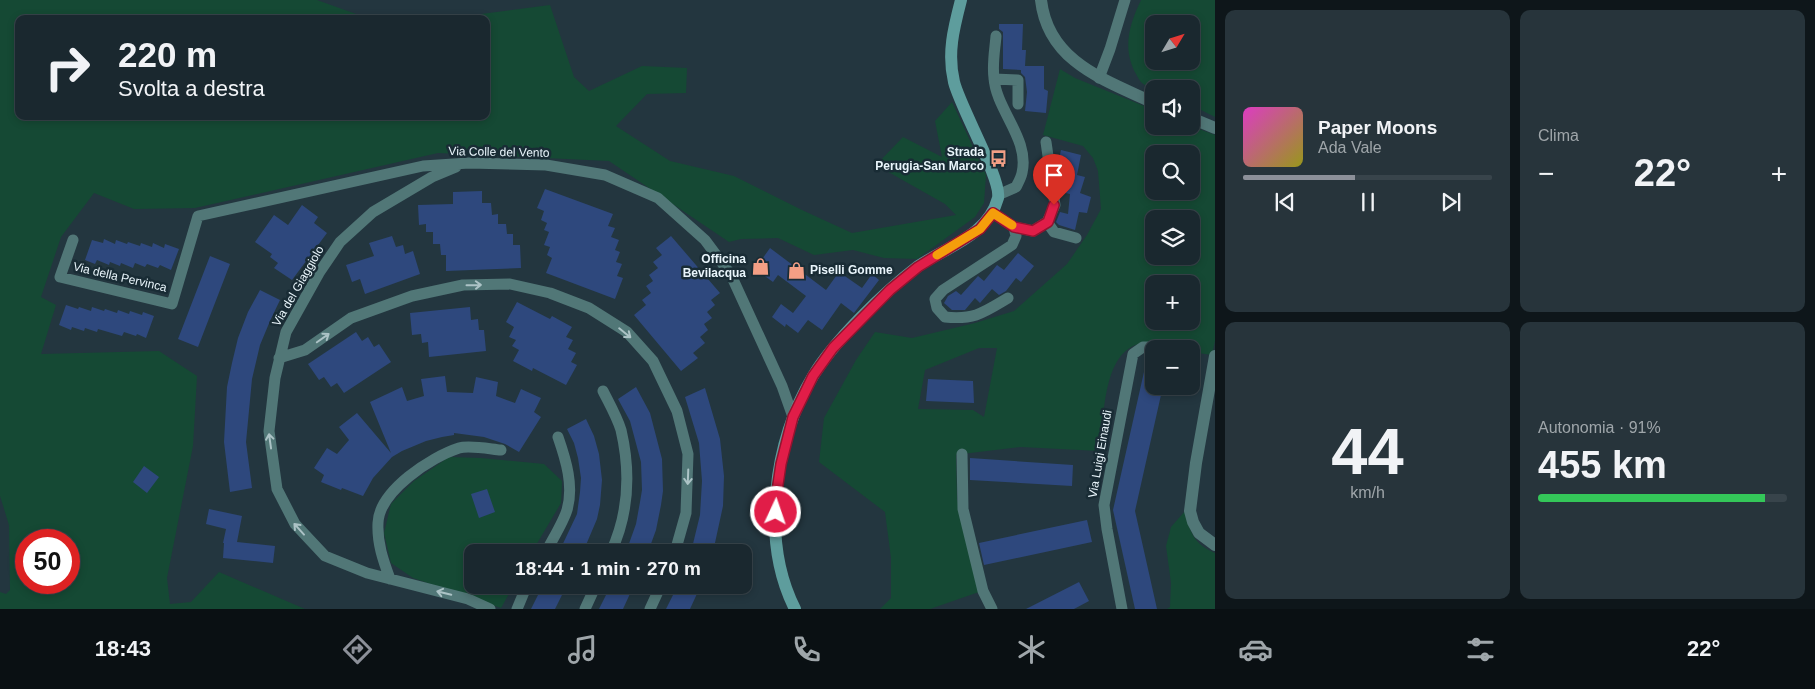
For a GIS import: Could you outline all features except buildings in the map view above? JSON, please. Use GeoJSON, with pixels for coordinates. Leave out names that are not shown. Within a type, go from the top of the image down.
{"type":"FeatureCollection","features":[{"type":"Feature","properties":{"kind":"main road"},"geometry":{"type":"LineString","coordinates":[[795,609],[785,586],[776,542],[776,498],[781,464],[793,417],[813,376],[833,348],[890,290],[918,267],[980,229],[993,213],[998,195],[989,164],[959,100],[954,82],[951,62],[952,34],[961,0]]}},
{"type":"Feature","properties":{"kind":"street"},"geometry":{"type":"LineString","coordinates":[[1040,0],[1048,27],[1064,51],[1080,66],[1099,78],[1145,98]]}},
{"type":"Feature","properties":{"kind":"street"},"geometry":{"type":"LineString","coordinates":[[1099,78],[1125,0]]}},
{"type":"Feature","properties":{"kind":"street"},"geometry":{"type":"LineString","coordinates":[[996,36],[994,79],[1000,101],[1018,138],[1022,162],[1022,172],[1016,187],[998,195]]}},
{"type":"Feature","properties":{"kind":"street"},"geometry":{"type":"LineString","coordinates":[[994,79],[1018,80],[1018,104]]}},
{"type":"Feature","properties":{"kind":"street"},"geometry":{"type":"LineString","coordinates":[[1200,122],[1215,128]]}},
{"type":"Feature","properties":{"kind":"street"},"geometry":{"type":"LineString","coordinates":[[993,213],[1014,227],[1033,231],[1048,222],[1054,205],[1046,142]]}},
{"type":"Feature","properties":{"kind":"street","name":"Via Colle del Vento"},"geometry":{"type":"LineString","coordinates":[[198,216],[423,166],[464,164],[546,165],[605,176],[658,198],[705,240],[731,275],[782,386],[793,417]]}},
{"type":"Feature","properties":{"kind":"street","name":"Via del Giaggiolo"},"geometry":{"type":"LineString","coordinates":[[464,164],[432,177],[372,212],[340,242],[319,273],[286,332],[275,378],[269,430],[277,489],[294,524],[325,556],[367,573],[468,599],[490,609]]}},
{"type":"Feature","properties":{"kind":"street","name":"Via della Pervinca"},"geometry":{"type":"LineString","coordinates":[[73,240],[60,277],[172,304],[198,216]]}},
{"type":"Feature","properties":{"kind":"street"},"geometry":{"type":"LineString","coordinates":[[1048,222],[1054,232],[1076,238]]}},
{"type":"Feature","properties":{"kind":"street"},"geometry":{"type":"LineString","coordinates":[[1008,298],[981,314],[963,319],[945,317],[937,308],[935,299],[943,290],[1012,244],[1016,236],[1014,227]]}},
{"type":"Feature","properties":{"kind":"street"},"geometry":{"type":"LineString","coordinates":[[279,358],[305,350],[351,318],[412,296],[463,285],[510,284],[550,293],[589,308],[627,332],[653,361],[677,412],[688,454],[686,513],[677,544]]}},
{"type":"Feature","properties":{"kind":"street","name":"Via Luigi Einaudi"},"geometry":{"type":"LineString","coordinates":[[1122,609],[1104,505],[1133,354],[1145,347]]}},
{"type":"Feature","properties":{"kind":"street"},"geometry":{"type":"LineString","coordinates":[[1215,356],[1196,463],[1190,510],[1199,534],[1215,545]]}},
{"type":"Feature","properties":{"kind":"street"},"geometry":{"type":"LineString","coordinates":[[603,391],[620,429],[626,472],[626,504],[620,532],[615,544]]}},
{"type":"Feature","properties":{"kind":"street"},"geometry":{"type":"LineString","coordinates":[[550,544],[567,511],[570,488],[567,462],[558,437]]}},
{"type":"Feature","properties":{"kind":"street"},"geometry":{"type":"LineString","coordinates":[[390,579],[380,549],[378,521],[384,502],[410,477],[436,458],[461,447],[501,450]]}},
{"type":"Feature","properties":{"kind":"street"},"geometry":{"type":"LineString","coordinates":[[962,454],[961,498],[963,509],[983,591],[992,609]]}},
{"type":"Feature","properties":{"kind":"street"},"geometry":{"type":"LineString","coordinates":[[517,609],[523,594]]}},
{"type":"Feature","properties":{"kind":"street"},"geometry":{"type":"LineString","coordinates":[[585,609],[592,594]]}},
{"type":"Feature","properties":{"kind":"street"},"geometry":{"type":"LineString","coordinates":[[650,609],[657,594]]}},
{"type":"Feature","properties":{"kind":"green space"},"geometry":{"type":"Polygon","coordinates":[[[0,0],[317,0],[359,15],[15,15],[15,120],[490,120],[490,15],[474,15],[550,5],[574,77],[589,91],[642,66],[687,68],[686,93],[647,94],[616,126],[670,161],[734,176],[852,233],[956,215],[945,204],[876,165],[903,137],[942,157],[935,121],[952,102],[986,175],[984,203],[975,217],[917,259],[884,258],[853,250],[814,255],[778,238],[741,239],[729,242],[609,161],[438,153],[195,208],[134,209],[94,193],[61,237],[41,297],[56,305],[41,354],[159,351],[197,376],[193,446],[167,578],[170,604],[191,602],[219,572],[305,609],[0,609],[0,592],[6,594],[10,590],[9,525],[0,496],[0,0]]]}},
{"type":"Feature","properties":{"kind":"green space"},"geometry":{"type":"Polygon","coordinates":[[[1141,0],[1215,0],[1215,117],[1200,110],[1200,80],[1145,80],[1145,85],[1142,83],[1129,55],[1130,28],[1141,0]]]}},
{"type":"Feature","properties":{"kind":"green space"},"geometry":{"type":"Polygon","coordinates":[[[1060,69],[1075,78],[1145,106],[1145,135],[1200,135],[1200,129],[1215,135],[1215,341],[1212,355],[1200,353],[1200,340],[1145,340],[1145,343],[1129,349],[1119,359],[1107,388],[1099,451],[1021,447],[962,454],[962,451],[956,455],[957,499],[979,592],[930,609],[880,609],[891,598],[891,558],[885,512],[819,462],[824,418],[856,360],[875,332],[912,338],[975,323],[1014,311],[1067,264],[1087,235],[1101,209],[1098,171],[1093,158],[1083,146],[1043,135],[1060,69]],[[979,348],[925,370],[918,409],[973,410],[984,417],[997,348],[979,348]]]}},
{"type":"Feature","properties":{"kind":"green space"},"geometry":{"type":"Polygon","coordinates":[[[449,457],[544,464],[562,481],[561,503],[537,544],[464,544],[464,594],[509,594],[501,608],[413,578],[391,563],[384,533],[391,504],[414,481],[449,457]]]}},
{"type":"Feature","properties":{"kind":"green space"},"geometry":{"type":"Polygon","coordinates":[[[1185,511],[1194,537],[1202,546],[1215,553],[1215,609],[1167,609],[1170,607],[1171,583],[1166,546],[1171,527],[1185,511]]]}},
{"type":"Feature","properties":{"kind":"slow traffic"},"geometry":{"type":"LineString","coordinates":[[937,255],[980,229],[993,213],[1012,225]]}},
{"type":"Feature","properties":{"kind":"place","name":"Strada Perugia-San Marco"},"geometry":{"type":"Point","coordinates":[998,159]}},
{"type":"Feature","properties":{"kind":"place","name":"Officina Bevilacqua"},"geometry":{"type":"Point","coordinates":[760,266]}},
{"type":"Feature","properties":{"kind":"place","name":"Piselli Gomme"},"geometry":{"type":"Point","coordinates":[796,270]}},
{"type":"Feature","properties":{"kind":"route"},"geometry":{"type":"LineString","coordinates":[[776,512],[781,464],[793,417],[813,376],[833,348],[890,290],[918,267],[980,229],[993,213],[1014,227],[1033,231],[1048,222],[1054,205]]}}]}
